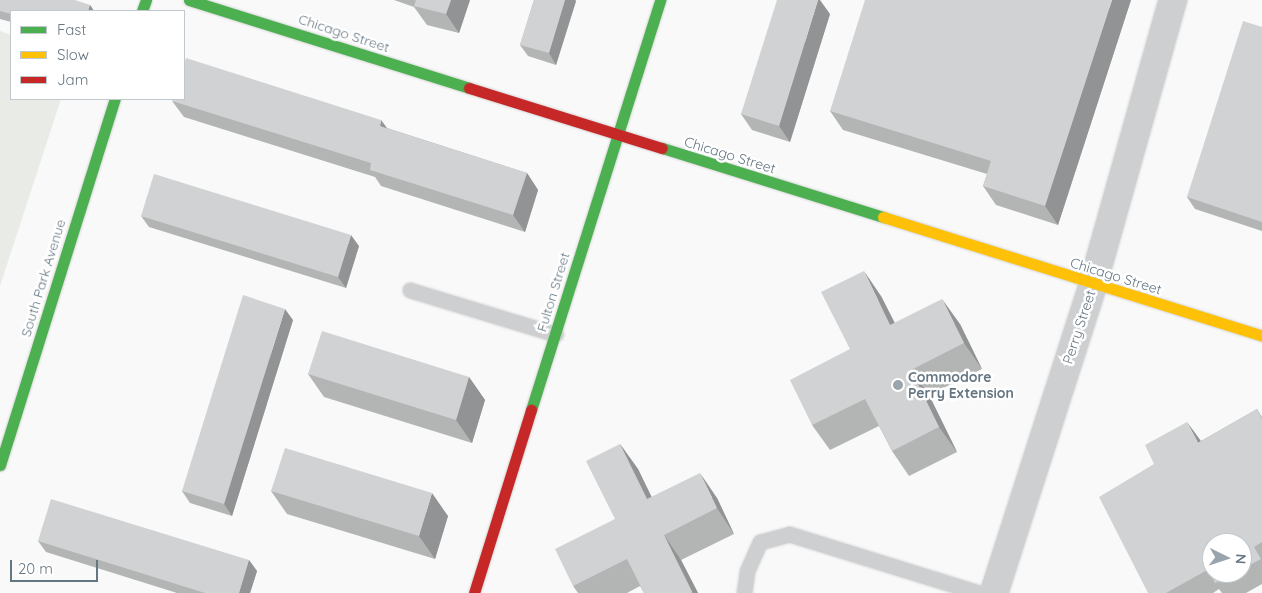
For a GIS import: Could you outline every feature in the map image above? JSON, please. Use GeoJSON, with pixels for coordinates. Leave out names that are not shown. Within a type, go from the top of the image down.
{"type":"FeatureCollection","features":[{"type":"Feature","properties":{"kind":"street","name":"Chicago Street"},"geometry":{"type":"LineString","coordinates":[[189,0],[617,136],[1262,336]]}},
{"type":"Feature","properties":{"kind":"street","name":"Fulton Street"},"geometry":{"type":"LineString","coordinates":[[474,593],[660,0]]}},
{"type":"Feature","properties":{"kind":"street","name":"Perry Street"},"geometry":{"type":"LineString","coordinates":[[994,593],[1093,284],[1173,0]]}},
{"type":"Feature","properties":{"kind":"street","name":"South Park Avenue"},"geometry":{"type":"LineString","coordinates":[[0,465],[115,100]]}},
{"type":"Feature","properties":{"kind":"lane"},"geometry":{"type":"LineString","coordinates":[[410,290],[555,334]]}},
{"type":"Feature","properties":{"kind":"lane"},"geometry":{"type":"LineString","coordinates":[[744,593],[747,571],[760,542],[789,534],[980,593]]}},
{"type":"Feature","properties":{"kind":"shaded area"},"geometry":{"type":"Polygon","coordinates":[[[0,31],[10,35],[10,100],[61,100],[0,286],[0,31]]]}},
{"type":"Feature","properties":{"kind":"building"},"geometry":{"type":"Polygon","coordinates":[[[0,0],[75,0],[90,5],[88,10],[10,10],[10,14],[0,11],[0,0]]]}},
{"type":"Feature","properties":{"kind":"building"},"geometry":{"type":"Polygon","coordinates":[[[416,0],[451,0],[446,14],[414,6],[416,0]]]}},
{"type":"Feature","properties":{"kind":"building"},"geometry":{"type":"Polygon","coordinates":[[[534,0],[565,0],[549,53],[520,45],[534,0]]]}},
{"type":"Feature","properties":{"kind":"building"},"geometry":{"type":"Polygon","coordinates":[[[777,0],[818,0],[779,126],[741,114],[777,0]]]}},
{"type":"Feature","properties":{"kind":"building"},"geometry":{"type":"Polygon","coordinates":[[[865,0],[1112,0],[1045,206],[983,186],[991,161],[830,111],[865,0]]]}},
{"type":"Feature","properties":{"kind":"building"},"geometry":{"type":"Polygon","coordinates":[[[1243,21],[1262,27],[1262,222],[1187,197],[1243,21]]]}},
{"type":"Feature","properties":{"kind":"building"},"geometry":{"type":"Polygon","coordinates":[[[186,58],[381,120],[380,126],[527,173],[513,215],[370,170],[371,163],[172,101],[185,100],[186,58]]]}},
{"type":"Feature","properties":{"kind":"building"},"geometry":{"type":"Polygon","coordinates":[[[154,174],[351,235],[338,277],[141,216],[154,174]]]}},
{"type":"Feature","properties":{"kind":"building","name":"Commodore Perry Extension"},"geometry":{"type":"Polygon","coordinates":[[[864,271],[890,325],[942,299],[964,343],[911,370],[939,427],[892,451],[865,399],[812,425],[790,380],[850,349],[821,292],[864,271]]]}},
{"type":"Feature","properties":{"kind":"building"},"geometry":{"type":"Polygon","coordinates":[[[243,295],[285,309],[224,504],[182,491],[243,295]]]}},
{"type":"Feature","properties":{"kind":"building"},"geometry":{"type":"Polygon","coordinates":[[[322,331],[469,377],[456,420],[308,374],[322,331]]]}},
{"type":"Feature","properties":{"kind":"building"},"geometry":{"type":"Polygon","coordinates":[[[1257,409],[1262,419],[1262,542],[1254,547],[1261,559],[1252,564],[1252,533],[1202,533],[1202,573],[1166,593],[1148,593],[1099,497],[1154,464],[1145,445],[1187,422],[1198,443],[1257,409]]]}},
{"type":"Feature","properties":{"kind":"building"},"geometry":{"type":"Polygon","coordinates":[[[620,444],[647,499],[700,473],[717,508],[664,535],[691,593],[644,593],[627,559],[573,586],[555,549],[615,519],[586,461],[620,444]]]}},
{"type":"Feature","properties":{"kind":"building"},"geometry":{"type":"Polygon","coordinates":[[[285,448],[432,493],[419,536],[271,491],[285,448]]]}},
{"type":"Feature","properties":{"kind":"building"},"geometry":{"type":"Polygon","coordinates":[[[51,499],[249,560],[239,593],[205,593],[38,541],[51,499]]]}},
{"type":"Feature","properties":{"kind":"traffic: fast"},"geometry":{"type":"LineString","coordinates":[[142,10],[146,0]]}},
{"type":"Feature","properties":{"kind":"traffic: fast"},"geometry":{"type":"LineString","coordinates":[[189,0],[469,88]]}},
{"type":"Feature","properties":{"kind":"traffic: fast"},"geometry":{"type":"LineString","coordinates":[[531,410],[660,0]]}},
{"type":"Feature","properties":{"kind":"traffic: fast"},"geometry":{"type":"LineString","coordinates":[[0,465],[115,100]]}},
{"type":"Feature","properties":{"kind":"traffic: fast"},"geometry":{"type":"LineString","coordinates":[[662,148],[883,217]]}},
{"type":"Feature","properties":{"kind":"traffic: slow"},"geometry":{"type":"LineString","coordinates":[[883,217],[1262,336]]}},
{"type":"Feature","properties":{"kind":"traffic: jam"},"geometry":{"type":"LineString","coordinates":[[469,88],[662,148]]}},
{"type":"Feature","properties":{"kind":"traffic: jam"},"geometry":{"type":"LineString","coordinates":[[474,593],[531,410]]}},
{"type":"Feature","properties":{"kind":"place","name":"Commodore Perry Extension"},"geometry":{"type":"Point","coordinates":[898,385]}}]}
